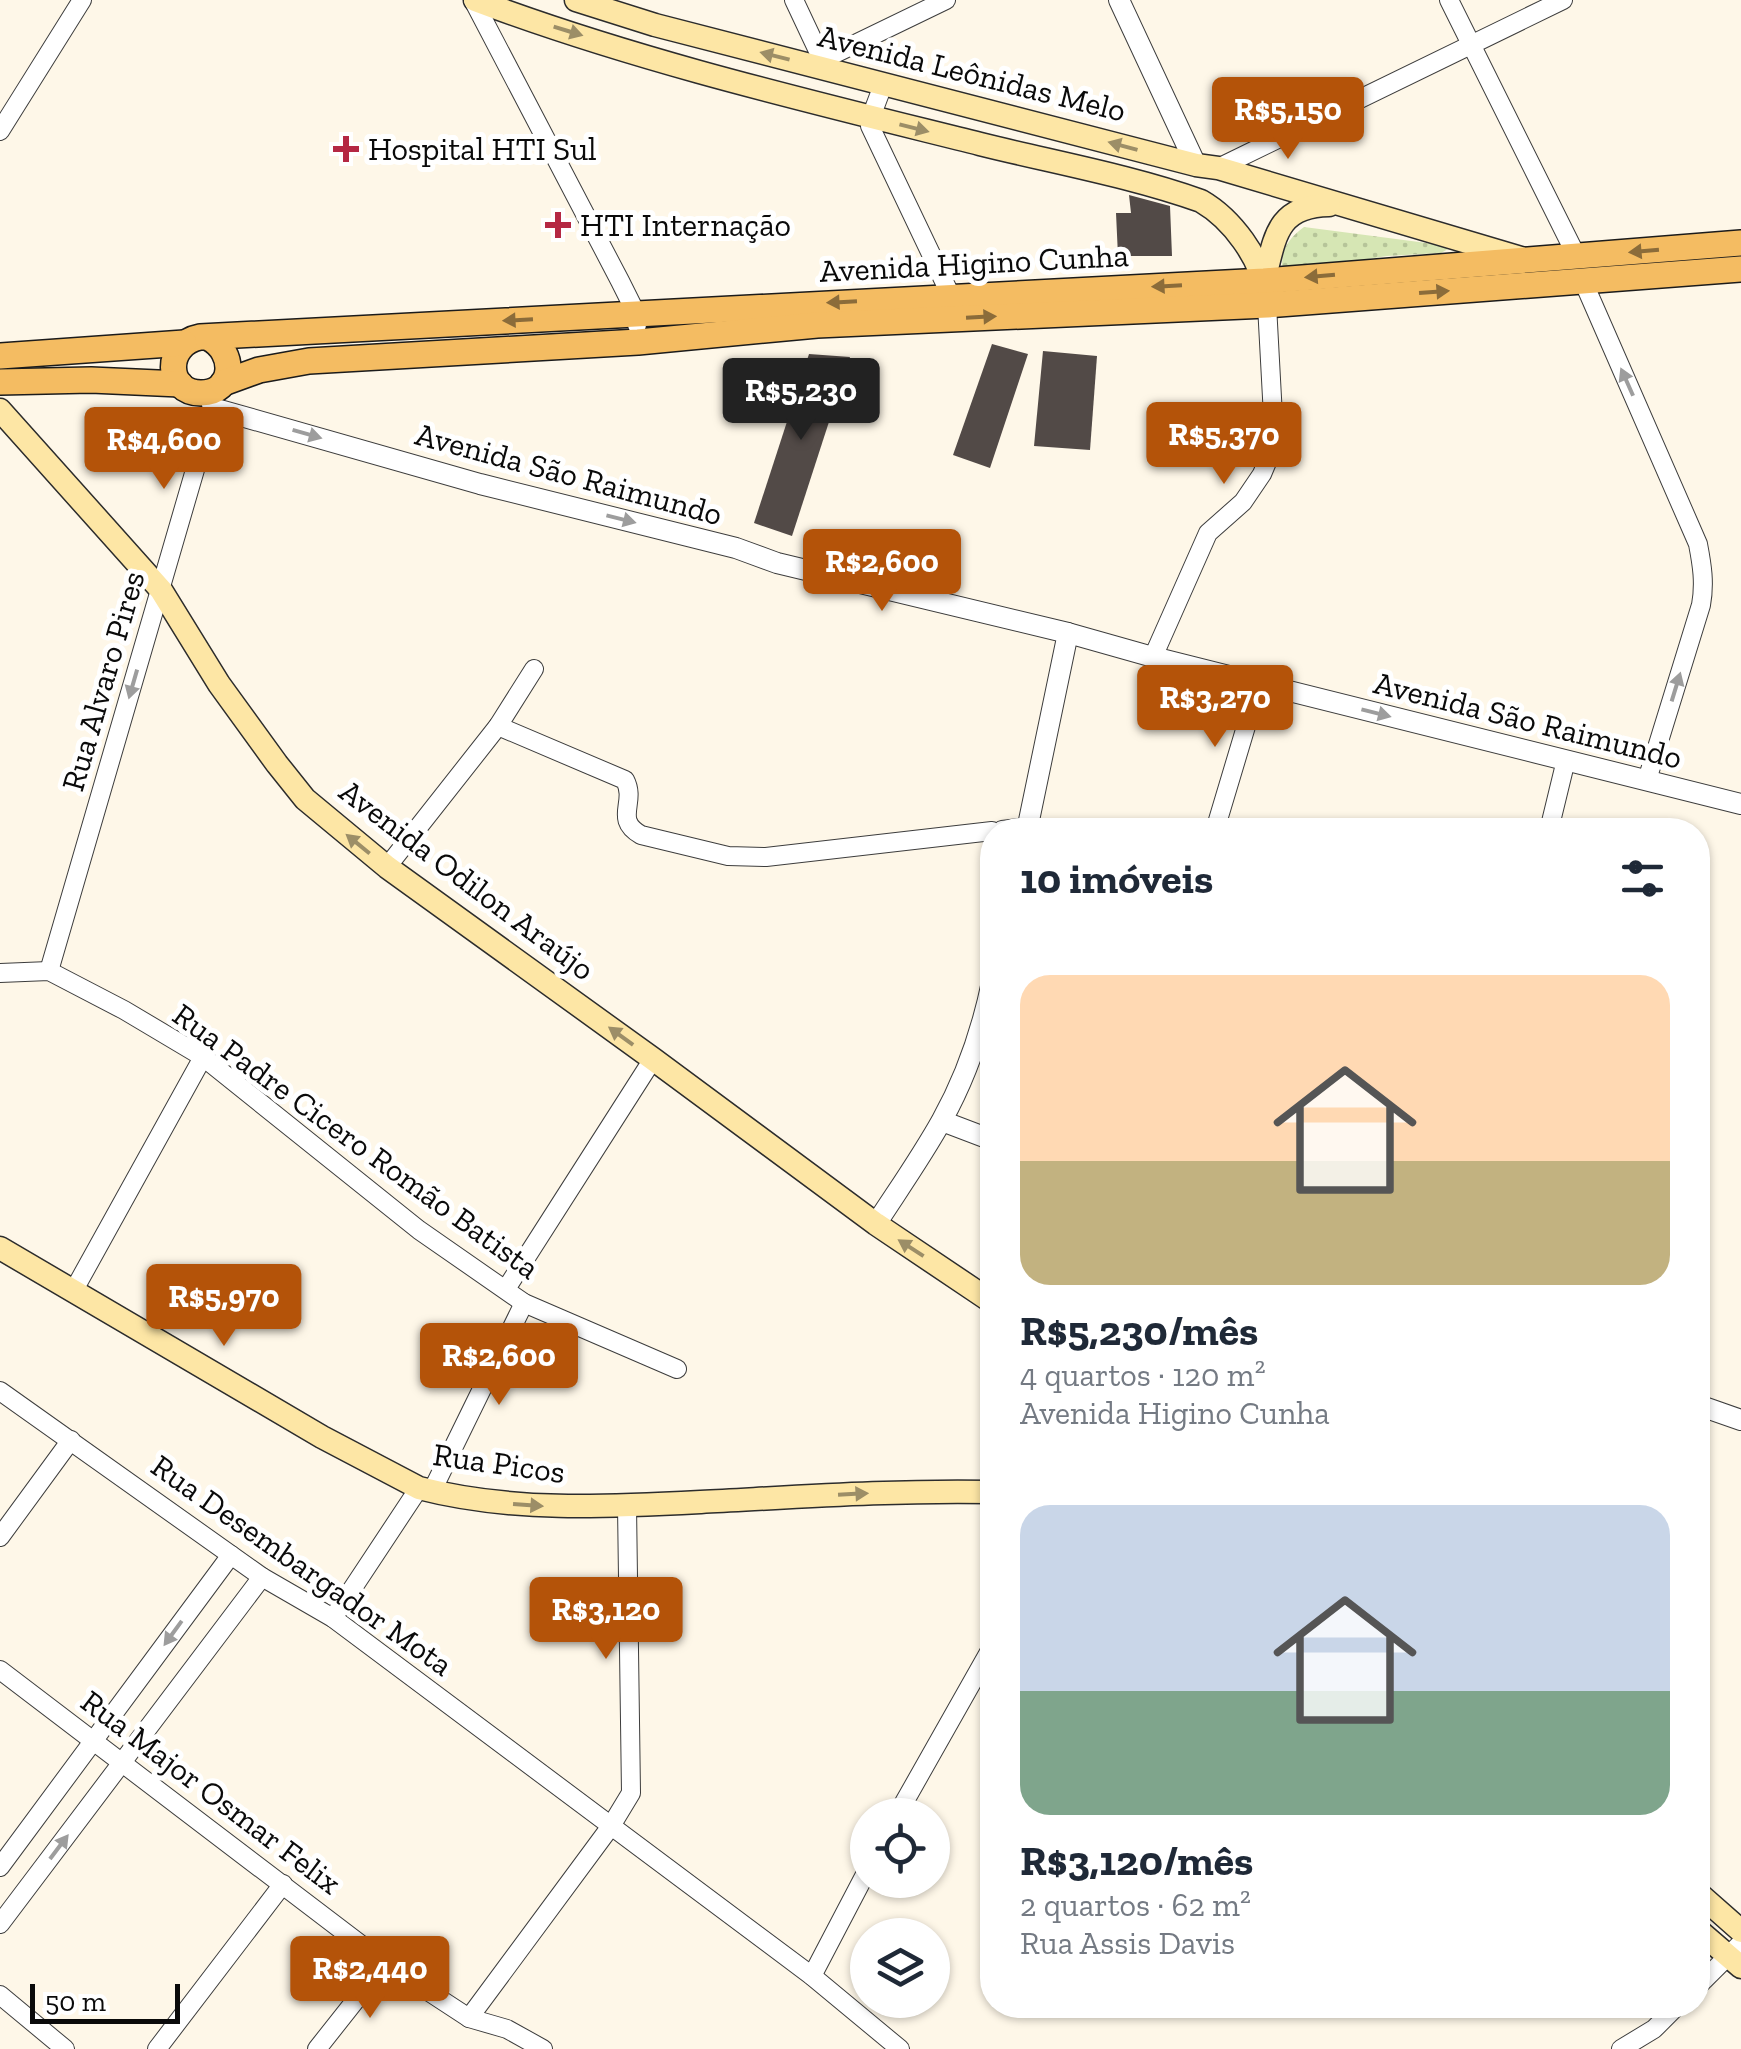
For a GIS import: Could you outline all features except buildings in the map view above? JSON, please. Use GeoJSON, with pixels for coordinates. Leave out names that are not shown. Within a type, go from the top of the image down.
{"type":"FeatureCollection","features":[{"type":"Feature","properties":{"kind":"main road","name":"Avenida Leônidas Melo"},"geometry":{"type":"LineString","coordinates":[[474,0],[651,57],[1201,200],[1236,230],[1266,293]]}},
{"type":"Feature","properties":{"kind":"main road","name":"Avenida Leônidas Melo"},"geometry":{"type":"LineString","coordinates":[[576,0],[655,25],[824,64],[883,86],[1207,166],[1524,259]]}},
{"type":"Feature","properties":{"kind":"main road"},"geometry":{"type":"LineString","coordinates":[[1266,293],[1274,242],[1286,218],[1310,206],[1342,205]]}},
{"type":"Feature","properties":{"kind":"main road","name":"Avenida Higino Cunha"},"geometry":{"type":"LineString","coordinates":[[0,356],[950,296],[1266,293],[1524,259],[1580,269],[1741,243]]}},
{"type":"Feature","properties":{"kind":"main road","name":"Avenida Higino Cunha"},"geometry":{"type":"LineString","coordinates":[[215,394],[259,370],[310,361],[638,342],[817,325],[1580,269],[1741,269]]}},
{"type":"Feature","properties":{"kind":"main road"},"geometry":{"type":"LineString","coordinates":[[196,341],[224,349],[228,357],[228,375],[215,394],[193,392],[175,376],[174,358],[196,341]]}},
{"type":"Feature","properties":{"kind":"main road"},"geometry":{"type":"LineString","coordinates":[[0,382],[104,380],[180,384]]}},
{"type":"Feature","properties":{"kind":"main road","name":"Avenida Odilon Araújo"},"geometry":{"type":"LineString","coordinates":[[0,410],[161,590],[219,684],[306,798],[387,868],[876,1224],[980,1294]]}},
{"type":"Feature","properties":{"kind":"main road","name":"Rua Picos"},"geometry":{"type":"LineString","coordinates":[[0,1248],[322,1437],[425,1489],[552,1507],[926,1490],[980,1492]]}},
{"type":"Feature","properties":{"kind":"main road"},"geometry":{"type":"LineString","coordinates":[[1710,1904],[1741,1931]]}},
{"type":"Feature","properties":{"kind":"main road"},"geometry":{"type":"LineString","coordinates":[[1710,1938],[1736,1955]]}},
{"type":"Feature","properties":{"kind":"street"},"geometry":{"type":"LineString","coordinates":[[0,131],[82,0]]}},
{"type":"Feature","properties":{"kind":"street"},"geometry":{"type":"LineString","coordinates":[[474,0],[636,314],[638,342]]}},
{"type":"Feature","properties":{"kind":"street"},"geometry":{"type":"LineString","coordinates":[[794,0],[824,64],[946,0]]}},
{"type":"Feature","properties":{"kind":"street"},"geometry":{"type":"LineString","coordinates":[[1119,0],[1207,166],[1563,0]]}},
{"type":"Feature","properties":{"kind":"street"},"geometry":{"type":"LineString","coordinates":[[1449,0],[1580,269],[1698,544],[1704,588],[1701,605],[1647,780]]}},
{"type":"Feature","properties":{"kind":"street"},"geometry":{"type":"LineString","coordinates":[[883,86],[871,117],[872,132],[950,296]]}},
{"type":"Feature","properties":{"kind":"street"},"geometry":{"type":"LineString","coordinates":[[1153,657],[1208,533],[1243,502],[1270,455],[1274,434],[1266,293]]}},
{"type":"Feature","properties":{"kind":"street","name":"Avenida São Raimundo"},"geometry":{"type":"LineString","coordinates":[[215,394],[480,484],[736,548],[777,563],[1741,804]]}},
{"type":"Feature","properties":{"kind":"street","name":"Rua Alvaro Pires"},"geometry":{"type":"LineString","coordinates":[[49,971],[215,394]]}},
{"type":"Feature","properties":{"kind":"street"},"geometry":{"type":"LineString","coordinates":[[1030,818],[1068,634]]}},
{"type":"Feature","properties":{"kind":"street"},"geometry":{"type":"LineString","coordinates":[[387,868],[498,726],[534,669]]}},
{"type":"Feature","properties":{"kind":"street"},"geometry":{"type":"LineString","coordinates":[[1220,818],[1259,684]]}},
{"type":"Feature","properties":{"kind":"street"},"geometry":{"type":"LineString","coordinates":[[498,726],[625,780],[631,792],[627,824],[641,835],[728,856],[804,854],[980,832]]}},
{"type":"Feature","properties":{"kind":"street"},"geometry":{"type":"LineString","coordinates":[[1552,818],[1566,760]]}},
{"type":"Feature","properties":{"kind":"street"},"geometry":{"type":"LineString","coordinates":[[0,974],[49,971]]}},
{"type":"Feature","properties":{"kind":"street","name":"Rua Padre Cicero Romão Batista"},"geometry":{"type":"LineString","coordinates":[[49,971],[203,1057],[419,1230],[524,1303],[677,1370]]}},
{"type":"Feature","properties":{"kind":"street"},"geometry":{"type":"LineString","coordinates":[[876,1224],[942,1120],[980,1037]]}},
{"type":"Feature","properties":{"kind":"street"},"geometry":{"type":"LineString","coordinates":[[74,1290],[203,1057]]}},
{"type":"Feature","properties":{"kind":"street"},"geometry":{"type":"LineString","coordinates":[[506,1289],[653,1059]]}},
{"type":"Feature","properties":{"kind":"street"},"geometry":{"type":"LineString","coordinates":[[942,1120],[980,1135]]}},
{"type":"Feature","properties":{"kind":"street"},"geometry":{"type":"LineString","coordinates":[[333,1618],[425,1489],[524,1303]]}},
{"type":"Feature","properties":{"kind":"street","name":"Rua Desembargador Mota"},"geometry":{"type":"LineString","coordinates":[[0,1391],[230,1555],[333,1618],[812,1976],[900,2049]]}},
{"type":"Feature","properties":{"kind":"street"},"geometry":{"type":"LineString","coordinates":[[1710,1409],[1741,1420]]}},
{"type":"Feature","properties":{"kind":"street"},"geometry":{"type":"LineString","coordinates":[[0,1536],[71,1440]]}},
{"type":"Feature","properties":{"kind":"street"},"geometry":{"type":"LineString","coordinates":[[470,2018],[631,1793],[627,1506]]}},
{"type":"Feature","properties":{"kind":"street"},"geometry":{"type":"LineString","coordinates":[[0,1867],[230,1555]]}},
{"type":"Feature","properties":{"kind":"street"},"geometry":{"type":"LineString","coordinates":[[0,1924],[262,1576]]}},
{"type":"Feature","properties":{"kind":"street"},"geometry":{"type":"LineString","coordinates":[[906,1798],[980,1669]]}},
{"type":"Feature","properties":{"kind":"street","name":"Rua Major Osmar Felix"},"geometry":{"type":"LineString","coordinates":[[0,1670],[386,1963],[470,2018],[507,2029],[542,2049]]}},
{"type":"Feature","properties":{"kind":"street"},"geometry":{"type":"LineString","coordinates":[[157,2049],[283,1884]]}},
{"type":"Feature","properties":{"kind":"street"},"geometry":{"type":"LineString","coordinates":[[812,1976],[853,1898]]}},
{"type":"Feature","properties":{"kind":"street"},"geometry":{"type":"LineString","coordinates":[[1710,1976],[1736,1955]]}},
{"type":"Feature","properties":{"kind":"street"},"geometry":{"type":"LineString","coordinates":[[317,2049],[386,1963]]}},
{"type":"Feature","properties":{"kind":"street"},"geometry":{"type":"LineString","coordinates":[[0,1995],[65,2049]]}},
{"type":"Feature","properties":{"kind":"street"},"geometry":{"type":"LineString","coordinates":[[1621,2049],[1665,2018]]}},
{"type":"Feature","properties":{"kind":"green space"},"geometry":{"type":"Polygon","coordinates":[[[1304,227],[1442,245],[1448,249],[1441,253],[1387,256],[1311,268],[1282,267],[1287,244],[1304,227]]]}},
{"type":"Feature","properties":{"kind":"place","name":"Hospital HTI Sul"},"geometry":{"type":"Point","coordinates":[346,149]}},
{"type":"Feature","properties":{"kind":"place","name":"HTI Internação"},"geometry":{"type":"Point","coordinates":[558,225]}}]}
